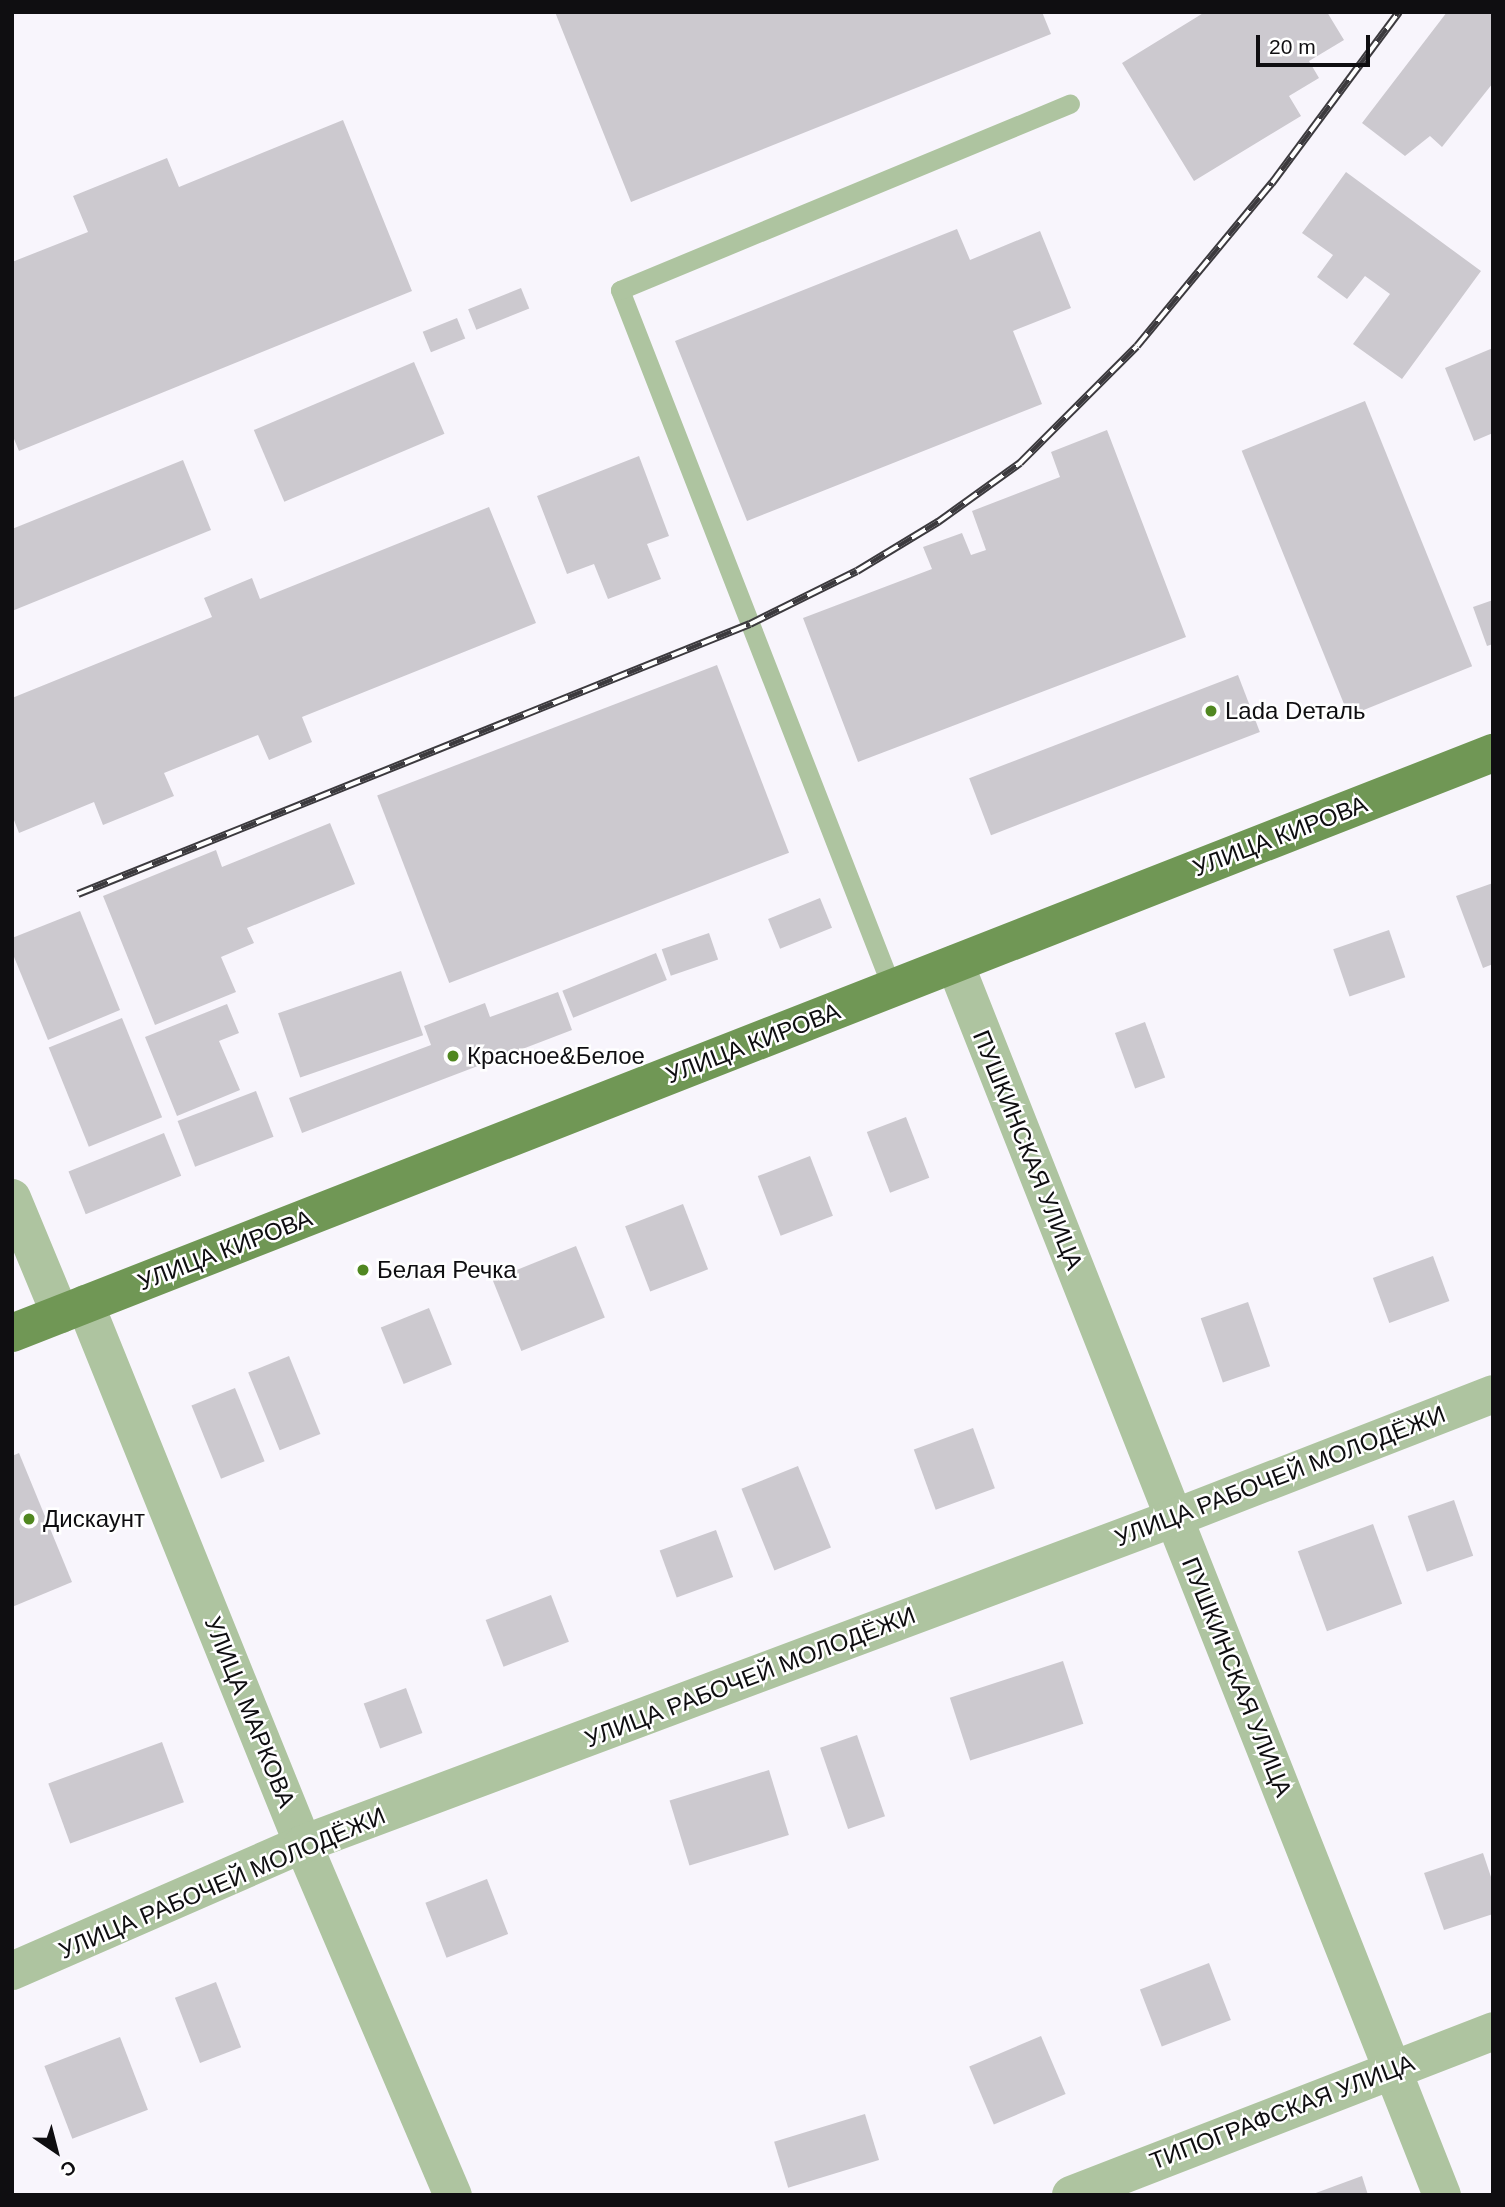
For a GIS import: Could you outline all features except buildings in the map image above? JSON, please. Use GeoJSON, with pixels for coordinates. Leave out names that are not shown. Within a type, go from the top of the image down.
{"type":"FeatureCollection","features":[{"type":"Feature","properties":{"kind":"main road","name":"УЛИЦА КИРОВА"},"geometry":{"type":"LineString","coordinates":[[12,1333],[1493,753]]}},
{"type":"Feature","properties":{"kind":"street","name":"ПУШКИНСКАЯ УЛИЦА"},"geometry":{"type":"LineString","coordinates":[[955,964],[1442,2195]]}},
{"type":"Feature","properties":{"kind":"street","name":"УЛИЦА МАРКОВА"},"geometry":{"type":"LineString","coordinates":[[12,1198],[72,1309],[453,2195]]}},
{"type":"Feature","properties":{"kind":"street","name":"УЛИЦА РАБОЧЕЙ МОЛОДЁЖИ"},"geometry":{"type":"LineString","coordinates":[[12,1971],[303,1844],[1174,1518],[1493,1394]]}},
{"type":"Feature","properties":{"kind":"street","name":"ТИПОГРАФСКАЯ УЛИЦА"},"geometry":{"type":"LineString","coordinates":[[1072,2195],[1493,2031]]}},
{"type":"Feature","properties":{"kind":"lane"},"geometry":{"type":"LineString","coordinates":[[892,988],[620,290],[1070,104]]}},
{"type":"Feature","properties":{"kind":"railway"},"geometry":{"type":"LineString","coordinates":[[78,894],[750,624],[857,571],[938,522],[1020,463],[1137,346],[1272,183],[1399,12]]}},
{"type":"Feature","properties":{"kind":"place","name":"Lada Dеталь"},"geometry":{"type":"Point","coordinates":[1211,711]}},
{"type":"Feature","properties":{"kind":"place","name":"Красное&Белое"},"geometry":{"type":"Point","coordinates":[453,1056]}},
{"type":"Feature","properties":{"kind":"place","name":"Белая Речка"},"geometry":{"type":"Point","coordinates":[363,1270]}},
{"type":"Feature","properties":{"kind":"place","name":"Дискаунт"},"geometry":{"type":"Point","coordinates":[29,1519]}}]}
